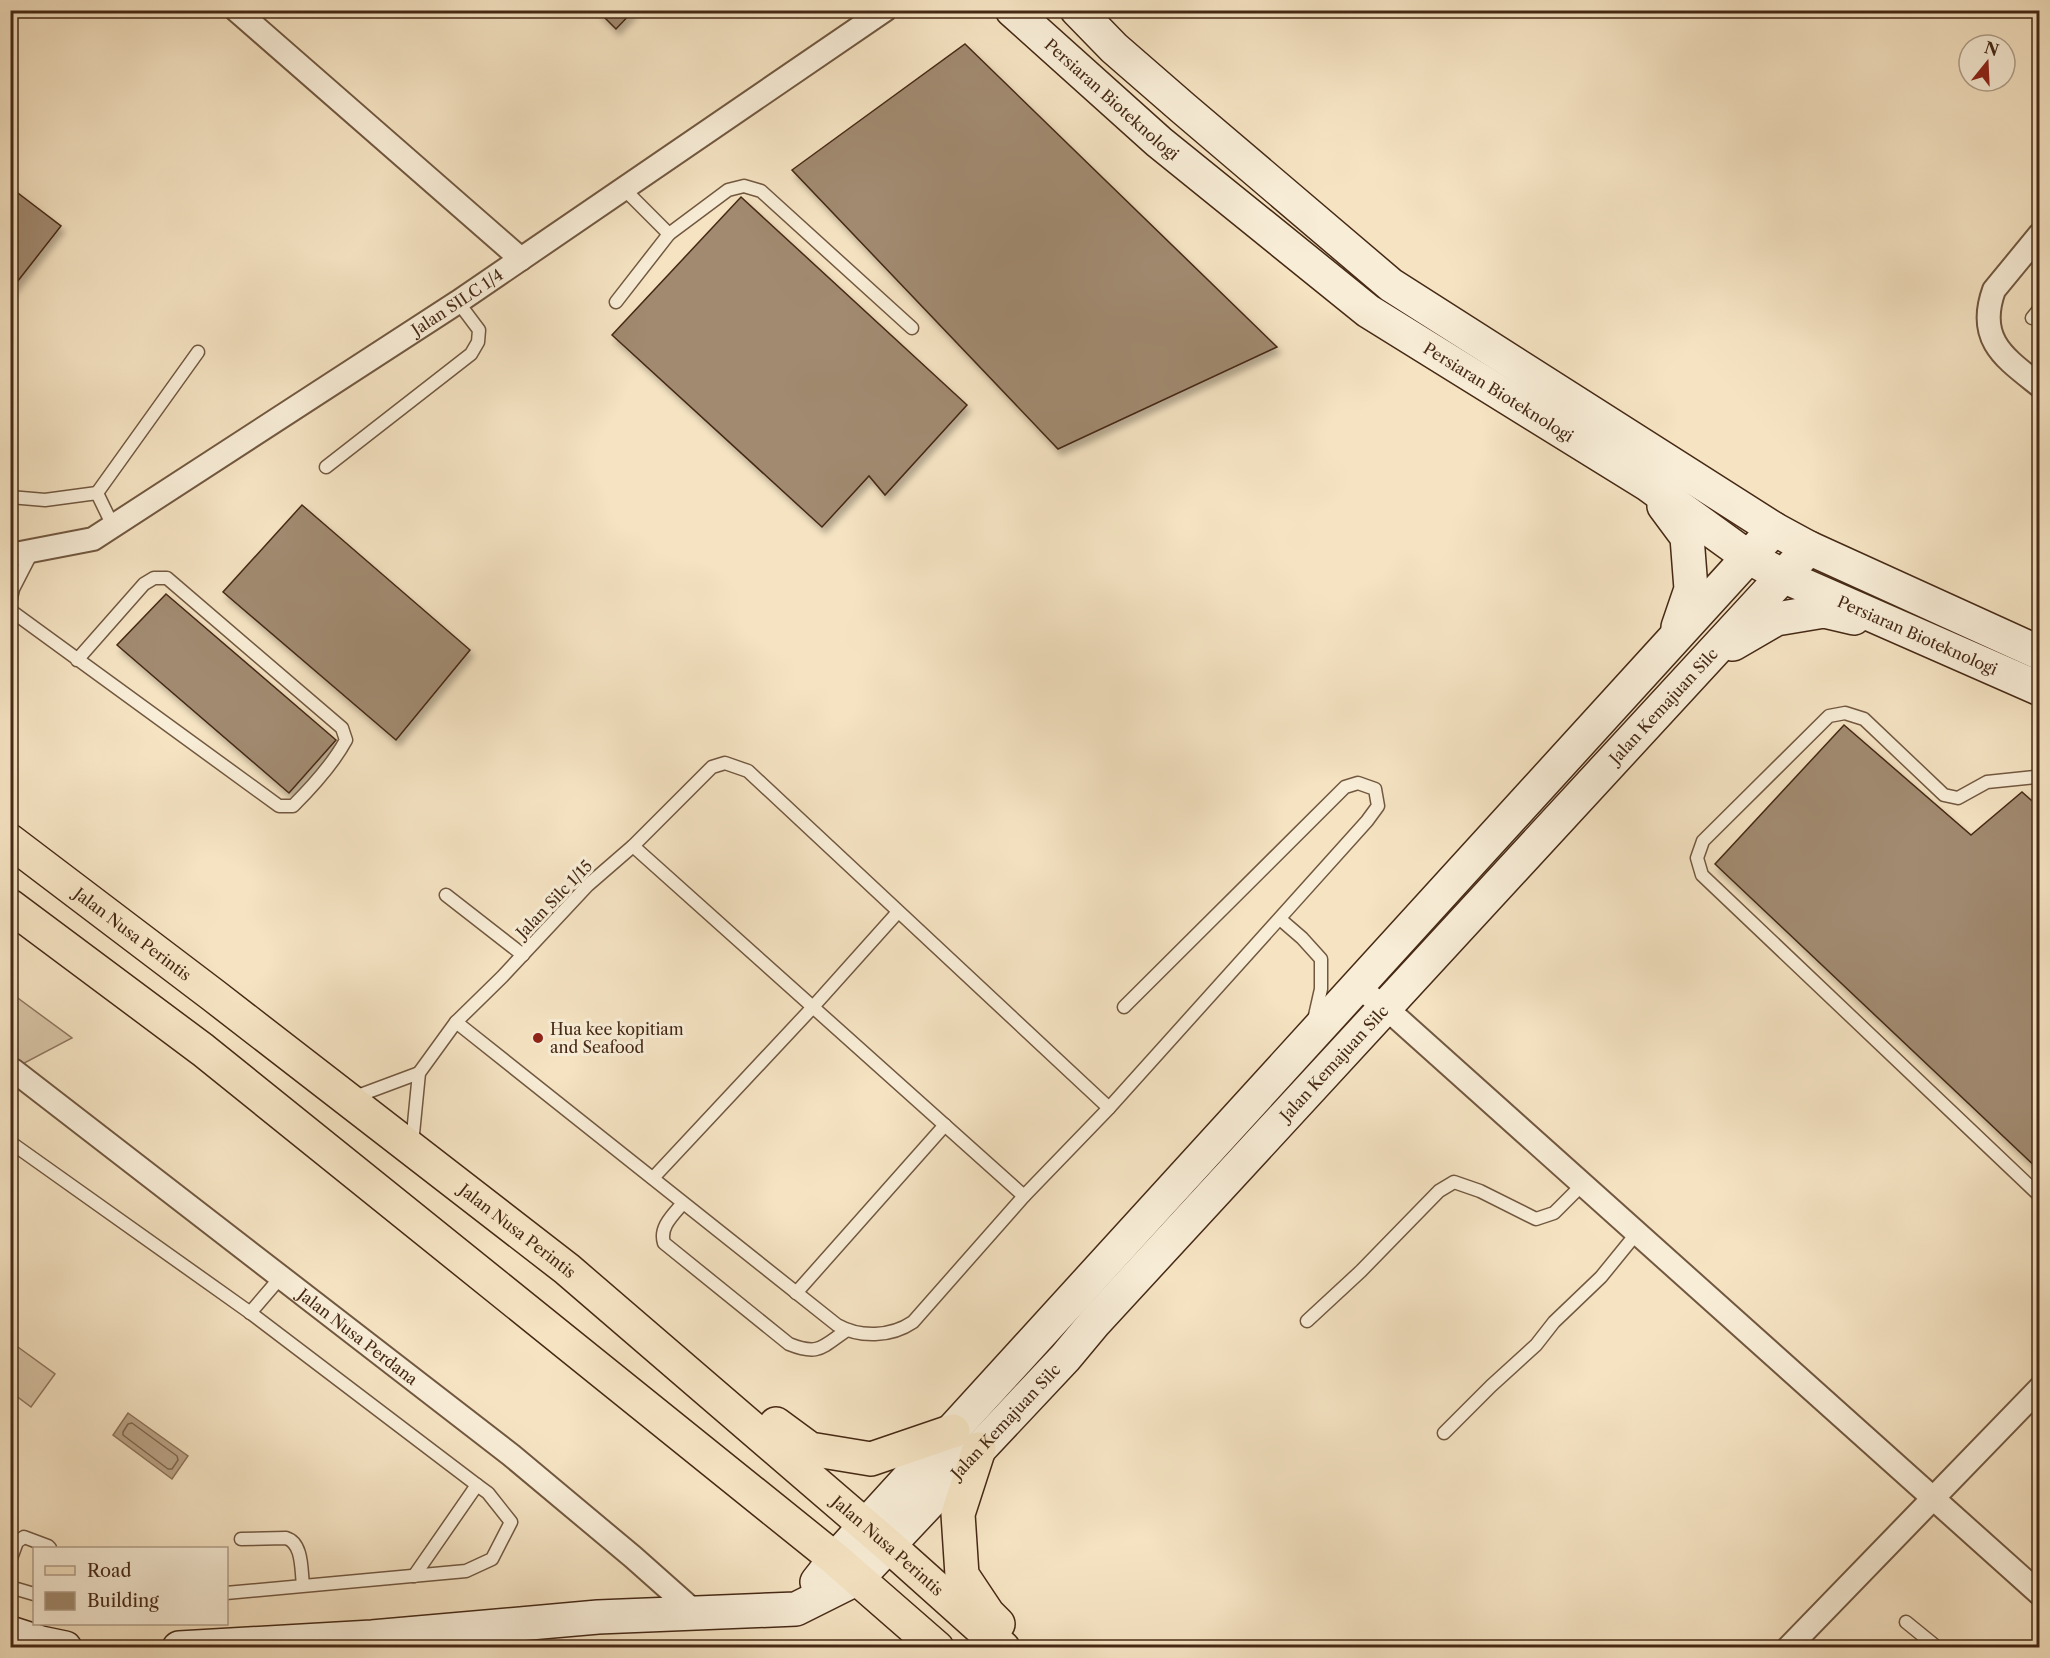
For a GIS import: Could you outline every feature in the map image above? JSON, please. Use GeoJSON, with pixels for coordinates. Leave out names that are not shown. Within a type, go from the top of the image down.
{"type":"FeatureCollection","features":[{"type":"Feature","properties":{"kind":"main road","name":"Jalan Nusa Perintis"},"geometry":{"type":"LineString","coordinates":[[10,841],[567,1269],[878,1536],[1003,1647]]}},
{"type":"Feature","properties":{"kind":"main road"},"geometry":{"type":"LineString","coordinates":[[10,906],[203,1050],[847,1568],[937,1647]]}},
{"type":"Feature","properties":{"kind":"main road"},"geometry":{"type":"LineString","coordinates":[[567,1269],[810,1449],[871,1459],[966,1440],[958,1514],[962,1575],[988,1614],[1020,1647]]}},
{"type":"Feature","properties":{"kind":"street"},"geometry":{"type":"LineString","coordinates":[[236,10],[521,259]]}},
{"type":"Feature","properties":{"kind":"street","name":"Jalan SILC 1/4"},"geometry":{"type":"LineString","coordinates":[[21,554],[93,539],[458,302],[885,10]]}},
{"type":"Feature","properties":{"kind":"street","name":"Persiaran Bioteknologi"},"geometry":{"type":"LineString","coordinates":[[1012,10],[1159,142],[1368,312],[1647,484],[1749,557],[1782,576],[2040,689]]}},
{"type":"Feature","properties":{"kind":"street","name":"Persiaran Bioteknologi"},"geometry":{"type":"LineString","coordinates":[[1077,10],[1114,48],[1391,285],[1774,529],[1809,548],[2040,653]]}},
{"type":"Feature","properties":{"kind":"street"},"geometry":{"type":"LineString","coordinates":[[1102,10],[1114,48]]}},
{"type":"Feature","properties":{"kind":"street"},"geometry":{"type":"LineString","coordinates":[[2040,234],[1994,290],[1990,301],[1988,322],[1990,333],[2005,359],[2040,386]]}},
{"type":"Feature","properties":{"kind":"street"},"geometry":{"type":"LineString","coordinates":[[1647,484],[1687,537],[1691,590],[1673,640]]}},
{"type":"Feature","properties":{"kind":"street","name":"Jalan Kemajuan Silc"},"geometry":{"type":"LineString","coordinates":[[696,1613],[796,1609],[847,1568],[966,1440],[1040,1335],[1774,529]]}},
{"type":"Feature","properties":{"kind":"street","name":"Jalan Kemajuan Silc"},"geometry":{"type":"LineString","coordinates":[[966,1440],[1065,1358],[1123,1292],[1809,548]]}},
{"type":"Feature","properties":{"kind":"street"},"geometry":{"type":"LineString","coordinates":[[1705,660],[1776,619],[1824,611],[1911,632]]}},
{"type":"Feature","properties":{"kind":"street"},"geometry":{"type":"LineString","coordinates":[[1358,987],[1386,1008],[2040,1594]]}},
{"type":"Feature","properties":{"kind":"street","name":"Jalan Nusa Perdana"},"geometry":{"type":"LineString","coordinates":[[13,1070],[511,1455],[696,1613]]}},
{"type":"Feature","properties":{"kind":"street"},"geometry":{"type":"LineString","coordinates":[[1099,1270],[1123,1292]]}},
{"type":"Feature","properties":{"kind":"street"},"geometry":{"type":"LineString","coordinates":[[1040,1335],[1065,1358]]}},
{"type":"Feature","properties":{"kind":"street"},"geometry":{"type":"LineString","coordinates":[[1788,1647],[2040,1389]]}},
{"type":"Feature","properties":{"kind":"street"},"geometry":{"type":"LineString","coordinates":[[179,1647],[372,1642],[598,1617],[696,1613]]}},
{"type":"Feature","properties":{"kind":"street"},"geometry":{"type":"LineString","coordinates":[[10,1633],[65,1647]]}},
{"type":"Feature","properties":{"kind":"lane"},"geometry":{"type":"LineString","coordinates":[[616,302],[669,234],[728,190],[744,186],[761,191],[912,328]]}},
{"type":"Feature","properties":{"kind":"lane"},"geometry":{"type":"LineString","coordinates":[[624,189],[669,234]]}},
{"type":"Feature","properties":{"kind":"lane"},"geometry":{"type":"LineString","coordinates":[[326,467],[471,354],[478,342],[479,330],[458,302]]}},
{"type":"Feature","properties":{"kind":"lane"},"geometry":{"type":"LineString","coordinates":[[10,497],[45,501],[97,493],[198,352]]}},
{"type":"Feature","properties":{"kind":"lane"},"geometry":{"type":"LineString","coordinates":[[97,493],[113,526]]}},
{"type":"Feature","properties":{"kind":"lane"},"geometry":{"type":"LineString","coordinates":[[10,603],[21,554]]}},
{"type":"Feature","properties":{"kind":"lane"},"geometry":{"type":"LineString","coordinates":[[10,610],[77,660],[279,806],[293,806],[311,787],[346,740],[342,728],[167,578],[154,578],[144,584],[77,660]]}},
{"type":"Feature","properties":{"kind":"lane"},"geometry":{"type":"LineString","coordinates":[[2040,778],[1988,782],[1958,798],[1944,795],[1864,719],[1845,713],[1829,716],[1703,841],[1697,858],[1702,875],[2040,1196]]}},
{"type":"Feature","properties":{"kind":"lane","name":"Jalan Silc 1/15"},"geometry":{"type":"LineString","coordinates":[[418,1073],[456,1022],[588,885],[633,846],[712,767],[725,763],[748,771],[898,912]]}},
{"type":"Feature","properties":{"kind":"lane"},"geometry":{"type":"LineString","coordinates":[[456,1022],[837,1325],[856,1333],[896,1332],[913,1322],[1024,1196],[1109,1108],[1280,920],[1378,807],[1375,789],[1358,783],[1345,787],[1124,1007]]}},
{"type":"Feature","properties":{"kind":"lane"},"geometry":{"type":"LineString","coordinates":[[633,846],[1024,1196]]}},
{"type":"Feature","properties":{"kind":"lane"},"geometry":{"type":"LineString","coordinates":[[446,895],[523,954]]}},
{"type":"Feature","properties":{"kind":"lane"},"geometry":{"type":"LineString","coordinates":[[653,1178],[898,912],[1109,1108]]}},
{"type":"Feature","properties":{"kind":"lane"},"geometry":{"type":"LineString","coordinates":[[1280,920],[1302,938],[1321,959],[1321,989],[1310,1039]]}},
{"type":"Feature","properties":{"kind":"lane"},"geometry":{"type":"LineString","coordinates":[[348,1100],[418,1073],[411,1148]]}},
{"type":"Feature","properties":{"kind":"lane"},"geometry":{"type":"LineString","coordinates":[[796,1293],[945,1125]]}},
{"type":"Feature","properties":{"kind":"lane"},"geometry":{"type":"LineString","coordinates":[[10,1142],[250,1313],[488,1493],[511,1522],[492,1559],[466,1571],[228,1593]]}},
{"type":"Feature","properties":{"kind":"lane"},"geometry":{"type":"LineString","coordinates":[[1306,1321],[1361,1271],[1439,1191],[1454,1182],[1480,1191],[1536,1219],[1554,1213],[1582,1185]]}},
{"type":"Feature","properties":{"kind":"lane"},"geometry":{"type":"LineString","coordinates":[[683,1203],[663,1228],[664,1243],[789,1344],[806,1351],[816,1350],[847,1330]]}},
{"type":"Feature","properties":{"kind":"lane"},"geometry":{"type":"LineString","coordinates":[[1444,1433],[1536,1345],[1554,1322],[1601,1277],[1636,1234]]}},
{"type":"Feature","properties":{"kind":"lane"},"geometry":{"type":"LineString","coordinates":[[250,1313],[280,1278]]}},
{"type":"Feature","properties":{"kind":"lane"},"geometry":{"type":"LineString","coordinates":[[414,1576],[477,1485]]}},
{"type":"Feature","properties":{"kind":"lane"},"geometry":{"type":"LineString","coordinates":[[10,1561],[17,1542],[24,1538],[49,1547]]}},
{"type":"Feature","properties":{"kind":"lane"},"geometry":{"type":"LineString","coordinates":[[241,1539],[286,1538],[293,1540],[297,1545],[303,1585]]}},
{"type":"Feature","properties":{"kind":"lane"},"geometry":{"type":"LineString","coordinates":[[11,1589],[33,1594]]}},
{"type":"Feature","properties":{"kind":"lane"},"geometry":{"type":"LineString","coordinates":[[1906,1622],[1938,1647]]}},
{"type":"Feature","properties":{"kind":"shaded area"},"geometry":{"type":"Polygon","coordinates":[[[11,993],[72,1038],[11,1070],[11,993]]]}},
{"type":"Feature","properties":{"kind":"shaded area"},"geometry":{"type":"Polygon","coordinates":[[[11,1342],[55,1374],[31,1407],[11,1392],[11,1342]]]}},
{"type":"Feature","properties":{"kind":"water"},"geometry":{"type":"Polygon","coordinates":[[[128,1413],[188,1456],[172,1479],[113,1435],[128,1413]]]}},
{"type":"Feature","properties":{"kind":"building"},"geometry":{"type":"Polygon","coordinates":[[[597,10],[634,10],[616,29],[597,10]]]}},
{"type":"Feature","properties":{"kind":"building"},"geometry":{"type":"Polygon","coordinates":[[[965,44],[1277,347],[1058,449],[792,170],[965,44]]]}},
{"type":"Feature","properties":{"kind":"building"},"geometry":{"type":"Polygon","coordinates":[[[10,187],[61,226],[10,291],[10,187]]]}},
{"type":"Feature","properties":{"kind":"building"},"geometry":{"type":"Polygon","coordinates":[[[741,197],[967,405],[885,495],[869,476],[822,527],[612,335],[741,197]]]}},
{"type":"Feature","properties":{"kind":"building"},"geometry":{"type":"Polygon","coordinates":[[[302,505],[470,650],[396,740],[223,592],[302,505]]]}},
{"type":"Feature","properties":{"kind":"building"},"geometry":{"type":"Polygon","coordinates":[[[166,594],[336,740],[289,793],[117,645],[166,594]]]}},
{"type":"Feature","properties":{"kind":"building"},"geometry":{"type":"Polygon","coordinates":[[[1844,725],[1971,835],[2022,792],[2040,808],[2040,1171],[1715,864],[1844,725]]]}},
{"type":"Feature","properties":{"kind":"place","name":"Hua kee kopitiam and Seafood"},"geometry":{"type":"Point","coordinates":[538,1038]}}]}
